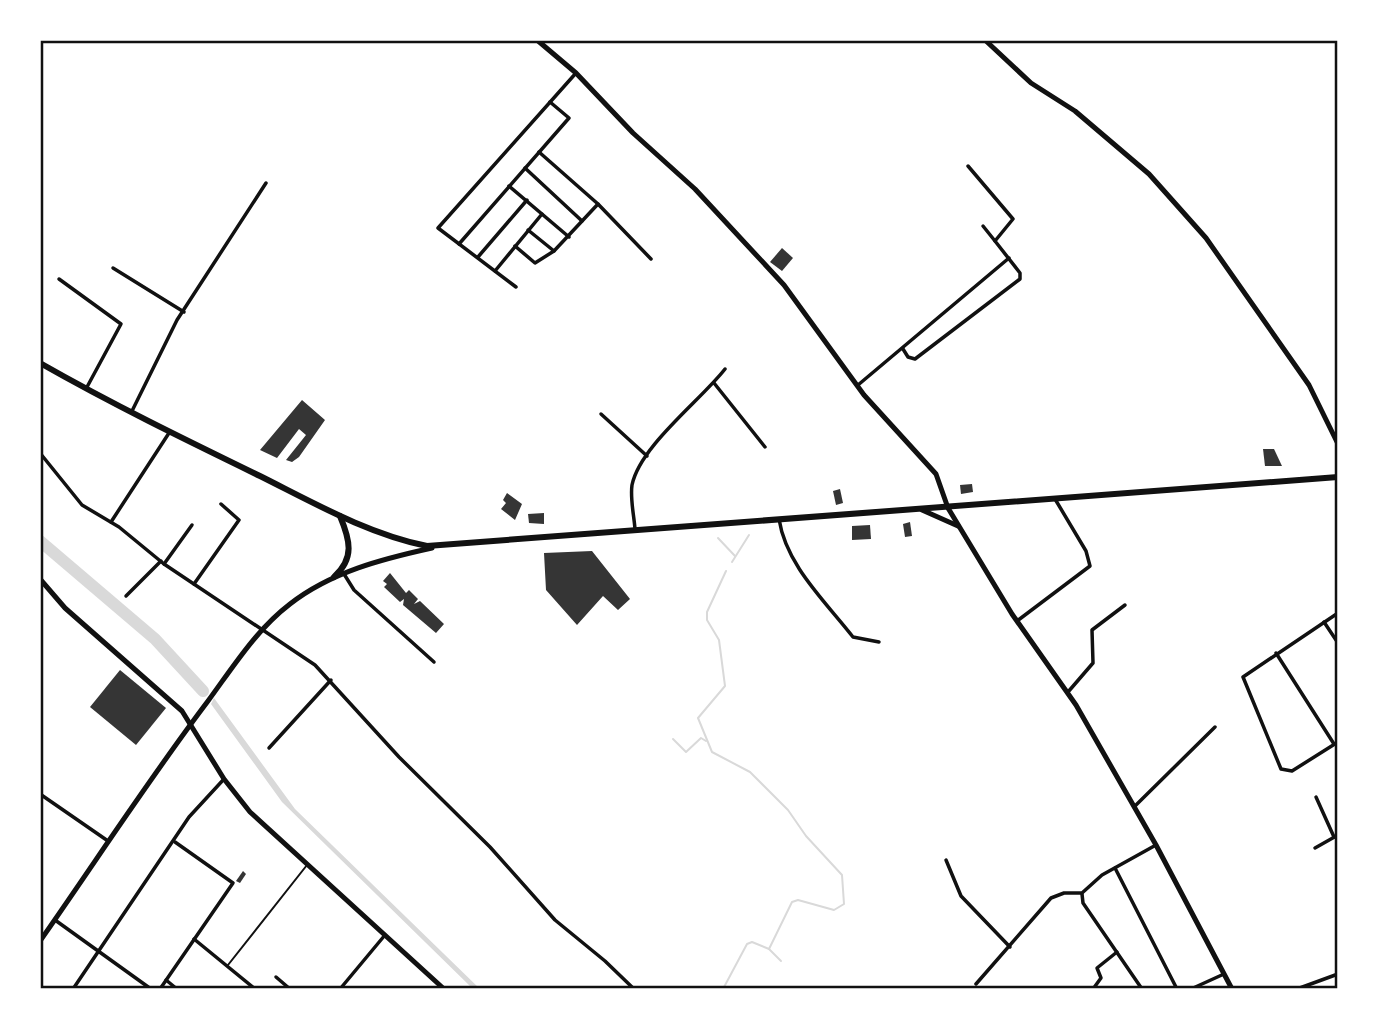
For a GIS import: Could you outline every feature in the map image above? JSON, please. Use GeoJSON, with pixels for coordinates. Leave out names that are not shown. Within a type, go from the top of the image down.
{"type":"FeatureCollection","features":[{"type":"Feature","properties":{"kind":"main road"},"geometry":{"type":"LineString","coordinates":[[40,363],[131,413],[340,516],[406,542],[438,547],[1338,477]]}},
{"type":"Feature","properties":{"kind":"main road"},"geometry":{"type":"LineString","coordinates":[[334,577],[341,570],[350,549],[340,516]]}},
{"type":"Feature","properties":{"kind":"street"},"geometry":{"type":"LineString","coordinates":[[537,40],[576,72],[633,133],[695,189],[784,285],[893,430],[936,474],[948,508],[1017,621],[1068,693],[1156,845],[1232,989]]}},
{"type":"Feature","properties":{"kind":"street"},"geometry":{"type":"LineString","coordinates":[[985,40],[1031,83],[1075,111],[1149,174],[1206,238],[1303,375],[1338,444]]}},
{"type":"Feature","properties":{"kind":"street"},"geometry":{"type":"LineString","coordinates":[[516,287],[438,228],[576,72]]}},
{"type":"Feature","properties":{"kind":"street"},"geometry":{"type":"LineString","coordinates":[[459,244],[569,118],[550,102]]}},
{"type":"Feature","properties":{"kind":"street"},"geometry":{"type":"LineString","coordinates":[[539,152],[598,204],[651,259]]}},
{"type":"Feature","properties":{"kind":"street"},"geometry":{"type":"LineString","coordinates":[[968,166],[1013,219],[995,241]]}},
{"type":"Feature","properties":{"kind":"street"},"geometry":{"type":"LineString","coordinates":[[525,168],[583,222]]}},
{"type":"Feature","properties":{"kind":"street"},"geometry":{"type":"LineString","coordinates":[[131,413],[184,312],[266,183]]}},
{"type":"Feature","properties":{"kind":"street"},"geometry":{"type":"LineString","coordinates":[[509,186],[569,236]]}},
{"type":"Feature","properties":{"kind":"street"},"geometry":{"type":"LineString","coordinates":[[477,258],[527,200]]}},
{"type":"Feature","properties":{"kind":"street"},"geometry":{"type":"LineString","coordinates":[[515,246],[535,263],[554,251],[598,204]]}},
{"type":"Feature","properties":{"kind":"street"},"geometry":{"type":"LineString","coordinates":[[495,271],[542,214]]}},
{"type":"Feature","properties":{"kind":"street"},"geometry":{"type":"LineString","coordinates":[[903,349],[908,357],[915,359],[1020,277],[1009,258],[983,226]]}},
{"type":"Feature","properties":{"kind":"street"},"geometry":{"type":"LineString","coordinates":[[528,230],[554,251]]}},
{"type":"Feature","properties":{"kind":"street"},"geometry":{"type":"LineString","coordinates":[[858,385],[1009,258]]}},
{"type":"Feature","properties":{"kind":"street"},"geometry":{"type":"LineString","coordinates":[[113,268],[184,312]]}},
{"type":"Feature","properties":{"kind":"street"},"geometry":{"type":"LineString","coordinates":[[59,279],[121,324],[86,389]]}},
{"type":"Feature","properties":{"kind":"street"},"geometry":{"type":"LineString","coordinates":[[636,531],[633,482],[647,456],[659,439],[725,369]]}},
{"type":"Feature","properties":{"kind":"street"},"geometry":{"type":"LineString","coordinates":[[714,383],[765,447]]}},
{"type":"Feature","properties":{"kind":"street"},"geometry":{"type":"LineString","coordinates":[[601,414],[647,456]]}},
{"type":"Feature","properties":{"kind":"street"},"geometry":{"type":"LineString","coordinates":[[111,522],[169,432]]}},
{"type":"Feature","properties":{"kind":"street"},"geometry":{"type":"LineString","coordinates":[[40,453],[82,505],[111,522],[194,584],[305,656],[490,847],[555,920],[634,989]]}},
{"type":"Feature","properties":{"kind":"street"},"geometry":{"type":"LineString","coordinates":[[1017,621],[1090,566],[1086,551],[1055,499]]}},
{"type":"Feature","properties":{"kind":"street"},"geometry":{"type":"LineString","coordinates":[[194,584],[240,520],[222,505]]}},
{"type":"Feature","properties":{"kind":"street"},"geometry":{"type":"LineString","coordinates":[[920,510],[943,518],[963,530]]}},
{"type":"Feature","properties":{"kind":"street"},"geometry":{"type":"LineString","coordinates":[[779,519],[782,542],[793,560],[853,637],[879,642]]}},
{"type":"Feature","properties":{"kind":"street"},"geometry":{"type":"LineString","coordinates":[[126,596],[162,562],[192,525]]}},
{"type":"Feature","properties":{"kind":"street"},"geometry":{"type":"LineString","coordinates":[[40,941],[190,724],[262,629],[290,603],[334,577],[391,557],[438,547]]}},
{"type":"Feature","properties":{"kind":"street"},"geometry":{"type":"LineString","coordinates":[[344,573],[354,590],[435,662]]}},
{"type":"Feature","properties":{"kind":"street"},"geometry":{"type":"LineString","coordinates":[[40,579],[65,608],[182,711],[224,779],[250,812],[444,989]]}},
{"type":"Feature","properties":{"kind":"street"},"geometry":{"type":"LineString","coordinates":[[1068,693],[1093,663],[1092,630],[1125,605]]}},
{"type":"Feature","properties":{"kind":"street"},"geometry":{"type":"LineString","coordinates":[[1276,653],[1336,743],[1292,771],[1281,769],[1243,677],[1276,653],[1338,614]]}},
{"type":"Feature","properties":{"kind":"street"},"geometry":{"type":"LineString","coordinates":[[1324,622],[1338,643]]}},
{"type":"Feature","properties":{"kind":"street"},"geometry":{"type":"LineString","coordinates":[[270,748],[331,680]]}},
{"type":"Feature","properties":{"kind":"street"},"geometry":{"type":"LineString","coordinates":[[1134,807],[1215,727]]}},
{"type":"Feature","properties":{"kind":"street"},"geometry":{"type":"LineString","coordinates":[[73,989],[175,842],[189,817],[224,779]]}},
{"type":"Feature","properties":{"kind":"street"},"geometry":{"type":"LineString","coordinates":[[40,794],[109,842]]}},
{"type":"Feature","properties":{"kind":"street"},"geometry":{"type":"LineString","coordinates":[[1315,797],[1336,836],[1315,848]]}},
{"type":"Feature","properties":{"kind":"street"},"geometry":{"type":"LineString","coordinates":[[160,989],[233,883],[175,842]]}},
{"type":"Feature","properties":{"kind":"street"},"geometry":{"type":"LineString","coordinates":[[976,984],[1051,898],[1063,893],[1082,893],[1115,867],[1156,845]]}},
{"type":"Feature","properties":{"kind":"street"},"geometry":{"type":"LineString","coordinates":[[946,860],[961,896],[1010,947]]}},
{"type":"Feature","properties":{"kind":"street"},"geometry":{"type":"LineString","coordinates":[[1115,867],[1177,989]]}},
{"type":"Feature","properties":{"kind":"street"},"geometry":{"type":"LineString","coordinates":[[1082,893],[1083,903],[1142,989]]}},
{"type":"Feature","properties":{"kind":"street"},"geometry":{"type":"LineString","coordinates":[[55,920],[151,989]]}},
{"type":"Feature","properties":{"kind":"street"},"geometry":{"type":"LineString","coordinates":[[340,989],[385,935]]}},
{"type":"Feature","properties":{"kind":"street"},"geometry":{"type":"LineString","coordinates":[[194,939],[255,989]]}},
{"type":"Feature","properties":{"kind":"street"},"geometry":{"type":"LineString","coordinates":[[1093,989],[1101,978],[1097,968],[1116,952]]}},
{"type":"Feature","properties":{"kind":"street"},"geometry":{"type":"LineString","coordinates":[[1191,989],[1224,974]]}},
{"type":"Feature","properties":{"kind":"street"},"geometry":{"type":"LineString","coordinates":[[1297,989],[1338,974]]}},
{"type":"Feature","properties":{"kind":"street"},"geometry":{"type":"LineString","coordinates":[[276,977],[289,989]]}},
{"type":"Feature","properties":{"kind":"street"},"geometry":{"type":"LineString","coordinates":[[166,980],[177,989]]}},
{"type":"Feature","properties":{"kind":"lane"},"geometry":{"type":"LineString","coordinates":[[227,966],[307,864]]}},
{"type":"Feature","properties":{"kind":"shaded area"},"geometry":{"type":"Polygon","coordinates":[[[214,698],[295,809],[480,989],[473,989],[282,802],[211,704],[214,698]]]}},
{"type":"Feature","properties":{"kind":"building"},"geometry":{"type":"Polygon","coordinates":[[[782,248],[793,258],[782,271],[770,262],[782,248]]]}},
{"type":"Feature","properties":{"kind":"building"},"geometry":{"type":"Polygon","coordinates":[[[302,400],[325,420],[299,457],[292,462],[286,460],[306,435],[299,429],[277,458],[260,450],[302,400]]]}},
{"type":"Feature","properties":{"kind":"building"},"geometry":{"type":"Polygon","coordinates":[[[1263,449],[1274,449],[1282,466],[1265,466],[1263,449]]]}},
{"type":"Feature","properties":{"kind":"building"},"geometry":{"type":"Polygon","coordinates":[[[972,484],[973,492],[961,494],[960,485],[972,484]]]}},
{"type":"Feature","properties":{"kind":"building"},"geometry":{"type":"Polygon","coordinates":[[[840,489],[843,503],[836,505],[833,491],[840,489]]]}},
{"type":"Feature","properties":{"kind":"building"},"geometry":{"type":"Polygon","coordinates":[[[507,493],[522,504],[515,520],[501,509],[506,503],[503,500],[507,493]]]}},
{"type":"Feature","properties":{"kind":"building"},"geometry":{"type":"Polygon","coordinates":[[[544,513],[544,524],[529,523],[528,514],[544,513]]]}},
{"type":"Feature","properties":{"kind":"building"},"geometry":{"type":"Polygon","coordinates":[[[910,522],[912,536],[905,537],[903,524],[910,522]]]}},
{"type":"Feature","properties":{"kind":"building"},"geometry":{"type":"Polygon","coordinates":[[[870,525],[871,539],[852,540],[852,526],[870,525]]]}},
{"type":"Feature","properties":{"kind":"building"},"geometry":{"type":"Polygon","coordinates":[[[592,551],[630,599],[618,610],[603,596],[577,625],[546,590],[544,553],[592,551]]]}},
{"type":"Feature","properties":{"kind":"building"},"geometry":{"type":"Polygon","coordinates":[[[390,573],[406,593],[409,590],[418,599],[414,604],[420,601],[444,624],[436,633],[403,605],[404,599],[400,602],[384,587],[387,584],[383,581],[390,573]]]}},
{"type":"Feature","properties":{"kind":"building"},"geometry":{"type":"Polygon","coordinates":[[[120,670],[166,708],[136,745],[90,707],[120,670]]]}},
{"type":"Feature","properties":{"kind":"building"},"geometry":{"type":"Polygon","coordinates":[[[243,871],[246,874],[240,883],[236,881],[243,871]]]}},
{"type":"Feature","properties":{"kind":"waterway"},"geometry":{"type":"LineString","coordinates":[[732,562],[749,535]]}},
{"type":"Feature","properties":{"kind":"waterway"},"geometry":{"type":"LineString","coordinates":[[718,538],[735,556]]}},
{"type":"Feature","properties":{"kind":"waterway"},"geometry":{"type":"LineString","coordinates":[[40,541],[155,639],[203,691]]}},
{"type":"Feature","properties":{"kind":"waterway"},"geometry":{"type":"LineString","coordinates":[[723,989],[747,944],[752,942],[769,949],[792,902],[798,900],[834,910],[844,904],[842,875],[806,836],[788,810],[750,772],[712,752],[698,718],[725,686],[719,640],[707,620],[707,612],[726,571]]}},
{"type":"Feature","properties":{"kind":"waterway"},"geometry":{"type":"LineString","coordinates":[[673,739],[686,752],[701,738],[706,741]]}},
{"type":"Feature","properties":{"kind":"waterway"},"geometry":{"type":"LineString","coordinates":[[769,949],[781,961]]}}]}
